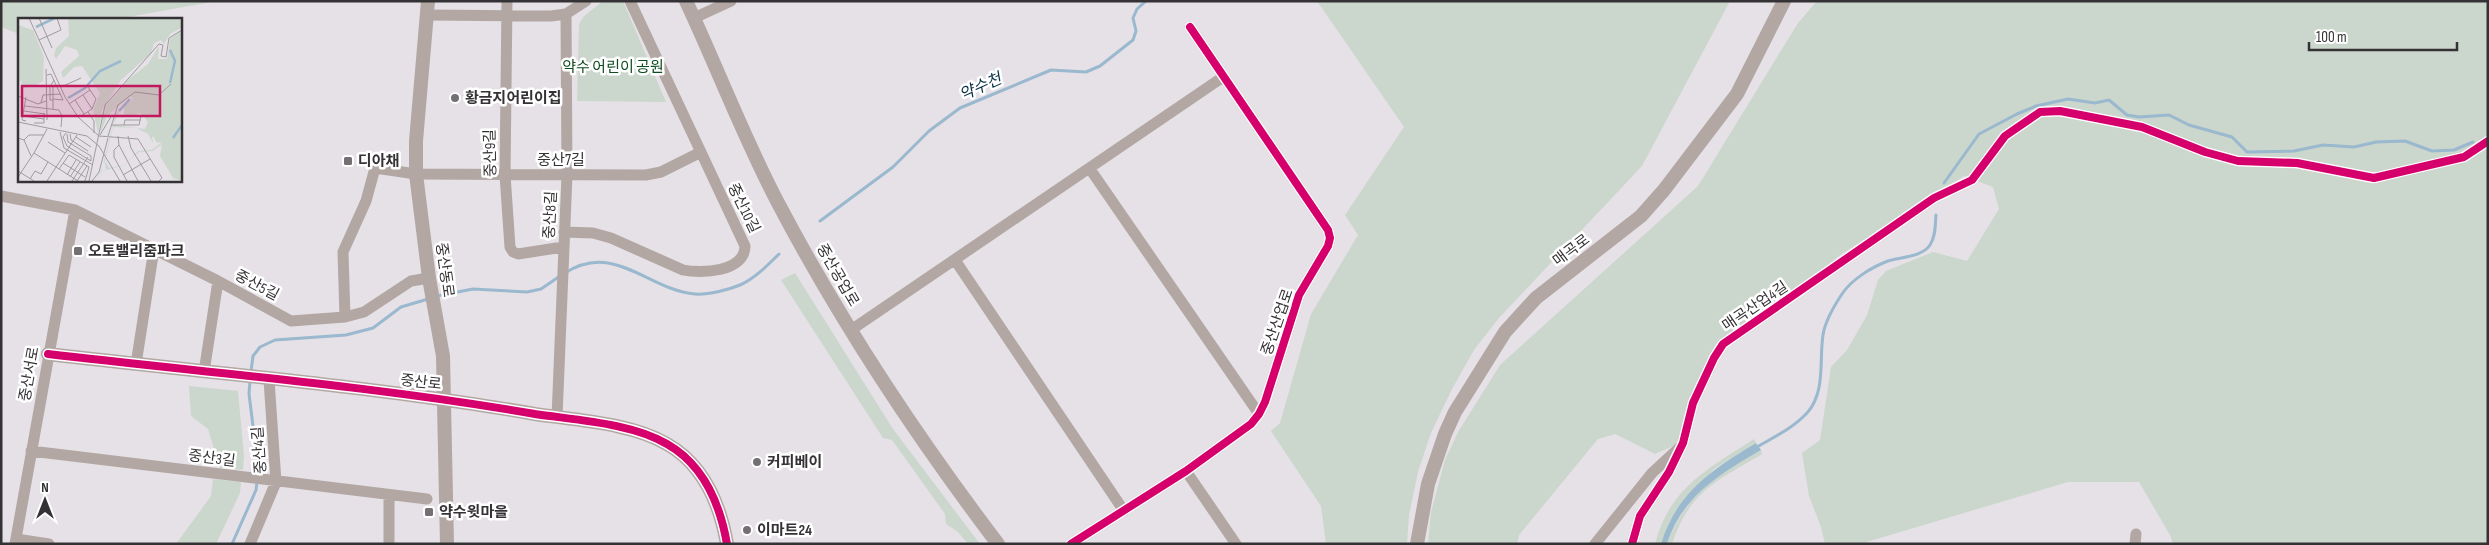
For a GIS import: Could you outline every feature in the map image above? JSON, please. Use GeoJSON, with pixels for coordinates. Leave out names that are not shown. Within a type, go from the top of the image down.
{"type":"FeatureCollection","features":[{"type":"Feature","properties":{"kind":"street","name":"중산9길"},"geometry":{"type":"LineString","coordinates":[[507,1],[505,17],[505,174],[510,248],[518,254],[563,247]]}},
{"type":"Feature","properties":{"kind":"street"},"geometry":{"type":"LineString","coordinates":[[427,8],[505,17],[566,14],[586,1]]}},
{"type":"Feature","properties":{"kind":"street","name":"중산10길"},"geometry":{"type":"LineString","coordinates":[[564,232],[593,233],[611,238],[683,270],[696,273],[713,272],[726,267],[742,258],[746,252],[746,246],[630,1]]}},
{"type":"Feature","properties":{"kind":"street","name":"중산공업로"},"geometry":{"type":"LineString","coordinates":[[686,1],[752,151],[777,202],[852,330],[939,467],[998,544]]}},
{"type":"Feature","properties":{"kind":"street"},"geometry":{"type":"LineString","coordinates":[[694,18],[731,1]]}},
{"type":"Feature","properties":{"kind":"street","name":"매곡로"},"geometry":{"type":"LineString","coordinates":[[1417,544],[1428,484],[1445,434],[1455,412],[1505,332],[1536,298],[1641,216],[1664,190],[1737,94],[1784,1]]}},
{"type":"Feature","properties":{"kind":"street","name":"중산동로"},"geometry":{"type":"LineString","coordinates":[[427,8],[416,141],[416,174],[429,278],[443,356],[446,398],[447,544]]}},
{"type":"Feature","properties":{"kind":"street","name":"중산8길"},"geometry":{"type":"LineString","coordinates":[[557,417],[567,175],[566,14]]}},
{"type":"Feature","properties":{"kind":"street","name":"중산산업로"},"geometry":{"type":"LineString","coordinates":[[1071,544],[1186,471],[1251,424],[1260,414],[1293,312],[1330,238],[1328,230],[1190,27]]}},
{"type":"Feature","properties":{"kind":"street"},"geometry":{"type":"LineString","coordinates":[[852,330],[1090,170],[1223,77]]}},
{"type":"Feature","properties":{"kind":"street","name":"매곡산업4길"},"geometry":{"type":"LineString","coordinates":[[1632,544],[1640,516],[1669,472],[1683,443],[1694,402],[1714,358],[1724,344],[1934,198],[1972,180],[2005,136],[2040,112],[2060,110],[2142,127],[2205,152],[2238,162],[2297,163],[2374,178],[2464,157],[2488,141]]}},
{"type":"Feature","properties":{"kind":"street","name":"중산7길"},"geometry":{"type":"LineString","coordinates":[[345,317],[343,252],[366,201],[375,168],[416,174],[646,175],[661,172],[701,152]]}},
{"type":"Feature","properties":{"kind":"street"},"geometry":{"type":"LineString","coordinates":[[1090,170],[1260,414]]}},
{"type":"Feature","properties":{"kind":"street","name":"중산5길"},"geometry":{"type":"LineString","coordinates":[[1,196],[75,210],[218,281],[291,321],[345,317],[364,312],[411,281],[429,278]]}},
{"type":"Feature","properties":{"kind":"street","name":"중산서로"},"geometry":{"type":"LineString","coordinates":[[16,541],[75,210]]}},
{"type":"Feature","properties":{"kind":"street"},"geometry":{"type":"LineString","coordinates":[[136,364],[154,249]]}},
{"type":"Feature","properties":{"kind":"street"},"geometry":{"type":"LineString","coordinates":[[955,260],[1124,511]]}},
{"type":"Feature","properties":{"kind":"street"},"geometry":{"type":"LineString","coordinates":[[204,372],[218,281]]}},
{"type":"Feature","properties":{"kind":"street","name":"중산로"},"geometry":{"type":"LineString","coordinates":[[48,354],[269,380],[446,398],[642,434],[666,443],[686,456],[710,487],[718,505],[727,544]]}},
{"type":"Feature","properties":{"kind":"street","name":"중산4길"},"geometry":{"type":"LineString","coordinates":[[250,544],[272,481],[269,380]]}},
{"type":"Feature","properties":{"kind":"street"},"geometry":{"type":"LineString","coordinates":[[1595,544],[1652,473],[1683,443]]}},
{"type":"Feature","properties":{"kind":"street","name":"중산3길"},"geometry":{"type":"LineString","coordinates":[[31,451],[427,499]]}},
{"type":"Feature","properties":{"kind":"street"},"geometry":{"type":"LineString","coordinates":[[1186,471],[1236,544]]}},
{"type":"Feature","properties":{"kind":"street"},"geometry":{"type":"LineString","coordinates":[[389,495],[390,544]]}},
{"type":"Feature","properties":{"kind":"street"},"geometry":{"type":"LineString","coordinates":[[16,541],[49,544]]}},
{"type":"Feature","properties":{"kind":"green space"},"geometry":{"type":"Polygon","coordinates":[[[1,1],[217,1],[123,18],[18,18],[18,34],[1,27],[1,1]]]}},
{"type":"Feature","properties":{"kind":"green space","name":"약수 어린이 공원"},"geometry":{"type":"Polygon","coordinates":[[[603,1],[623,1],[666,102],[577,101],[579,24],[584,16],[603,1]]]}},
{"type":"Feature","properties":{"kind":"green space"},"geometry":{"type":"Polygon","coordinates":[[[1317,1],[1730,1],[1642,166],[1499,318],[1474,350],[1451,391],[1431,433],[1418,472],[1409,515],[1407,544],[1326,544],[1321,506],[1271,431],[1280,423],[1311,314],[1358,235],[1345,215],[1404,127],[1317,1]]]}},
{"type":"Feature","properties":{"kind":"green space"},"geometry":{"type":"Polygon","coordinates":[[[1817,1],[2488,1],[2488,544],[2173,544],[2170,535],[2139,482],[2068,482],[1860,544],[1825,544],[1821,527],[1809,496],[1802,453],[1820,440],[1831,367],[1847,350],[1867,315],[1878,280],[1886,271],[1933,252],[1967,261],[1999,209],[1993,187],[1964,176],[1840,255],[1820,272],[1727,335],[1679,441],[1673,446],[1655,454],[1615,434],[1598,439],[1519,535],[1517,544],[1428,544],[1431,512],[1445,460],[1458,432],[1500,365],[1698,186],[1798,23],[1817,1]]]}},
{"type":"Feature","properties":{"kind":"green space"},"geometry":{"type":"Polygon","coordinates":[[[795,273],[893,429],[980,544],[968,544],[958,532],[946,524],[945,514],[892,440],[883,438],[781,280],[795,273]]]}},
{"type":"Feature","properties":{"kind":"green space"},"geometry":{"type":"Polygon","coordinates":[[[189,386],[238,391],[244,456],[243,470],[220,468],[208,429],[191,416],[189,386]]]}},
{"type":"Feature","properties":{"kind":"green space"},"geometry":{"type":"Polygon","coordinates":[[[1754,439],[1756,443],[1714,469],[1670,521],[1661,544],[1655,544],[1670,508],[1693,481],[1706,470],[1754,439]]]}},
{"type":"Feature","properties":{"kind":"green space"},"geometry":{"type":"Polygon","coordinates":[[[1761,450],[1762,454],[1718,480],[1697,499],[1687,511],[1672,544],[1667,544],[1675,526],[1693,499],[1730,468],[1761,450]]]}},
{"type":"Feature","properties":{"kind":"green space"},"geometry":{"type":"Polygon","coordinates":[[[213,479],[241,482],[240,493],[216,544],[176,544],[211,496],[213,479]]]}},
{"type":"Feature","properties":{"kind":"water"},"geometry":{"type":"Polygon","coordinates":[[[1756,443],[1761,450],[1731,468],[1704,488],[1682,512],[1667,544],[1661,544],[1677,510],[1698,484],[1725,462],[1756,443]]]}},
{"type":"Feature","properties":{"kind":"waterway","name":"약수천"},"geometry":{"type":"LineString","coordinates":[[820,221],[893,167],[929,131],[960,108],[1051,70],[1086,72],[1100,66],[1133,40],[1136,31],[1133,18],[1137,9],[1146,1]]}},
{"type":"Feature","properties":{"kind":"waterway"},"geometry":{"type":"LineString","coordinates":[[1944,183],[1979,134],[2036,106],[2068,99],[2095,103],[2109,100],[2127,115],[2139,117],[2169,115],[2189,125],[2232,137],[2247,152],[2294,151],[2323,145],[2354,147],[2376,142],[2405,141],[2432,151],[2454,150],[2473,142]]}},
{"type":"Feature","properties":{"kind":"waterway"},"geometry":{"type":"LineString","coordinates":[[1757,447],[1796,423],[1813,405],[1821,376],[1824,330],[1842,294],[1863,274],[1875,267],[1888,261],[1917,254],[1926,249],[1933,238],[1936,215]]}},
{"type":"Feature","properties":{"kind":"waterway"},"geometry":{"type":"LineString","coordinates":[[565,273],[583,265],[599,262],[631,270],[678,291],[706,294],[740,285],[761,271],[779,254]]}},
{"type":"Feature","properties":{"kind":"waterway"},"geometry":{"type":"LineString","coordinates":[[437,296],[473,289],[527,292],[541,289],[560,276]]}},
{"type":"Feature","properties":{"kind":"waterway"},"geometry":{"type":"LineString","coordinates":[[251,371],[253,356],[260,347],[275,340],[346,335],[373,328],[401,307],[428,299]]}},
{"type":"Feature","properties":{"kind":"waterway"},"geometry":{"type":"LineString","coordinates":[[250,380],[249,394],[258,466],[257,476]]}},
{"type":"Feature","properties":{"kind":"waterway"},"geometry":{"type":"LineString","coordinates":[[232,544],[256,490],[257,482]]}},
{"type":"Feature","properties":{"kind":"cycle path"},"geometry":{"type":"LineString","coordinates":[[1071,544],[1186,471],[1251,424],[1265,402],[1299,295],[1328,246],[1330,238],[1328,230],[1190,27]]}},
{"type":"Feature","properties":{"kind":"cycle path"},"geometry":{"type":"LineString","coordinates":[[1632,544],[1640,516],[1669,472],[1683,443],[1693,403],[1714,358],[1723,344],[1934,198],[1972,180],[2005,136],[2040,112],[2060,111],[2142,127],[2205,152],[2238,161],[2297,163],[2374,178],[2464,157],[2488,141]]}},
{"type":"Feature","properties":{"kind":"cycle path"},"geometry":{"type":"LineString","coordinates":[[48,354],[414,395],[603,423],[637,431],[667,444],[680,453],[700,474],[715,500],[727,544]]}},
{"type":"Feature","properties":{"kind":"place","name":"황금지어린이집"},"geometry":{"type":"Point","coordinates":[455,98]}},
{"type":"Feature","properties":{"kind":"place","name":"디아채"},"geometry":{"type":"Point","coordinates":[348,161]}},
{"type":"Feature","properties":{"kind":"place","name":"오토밸리줌파크"},"geometry":{"type":"Point","coordinates":[78,251]}},
{"type":"Feature","properties":{"kind":"place","name":"커피베이"},"geometry":{"type":"Point","coordinates":[757,462]}},
{"type":"Feature","properties":{"kind":"place","name":"약수윗마을"},"geometry":{"type":"Point","coordinates":[429,512]}},
{"type":"Feature","properties":{"kind":"place","name":"이마트24"},"geometry":{"type":"Point","coordinates":[747,530]}}]}
